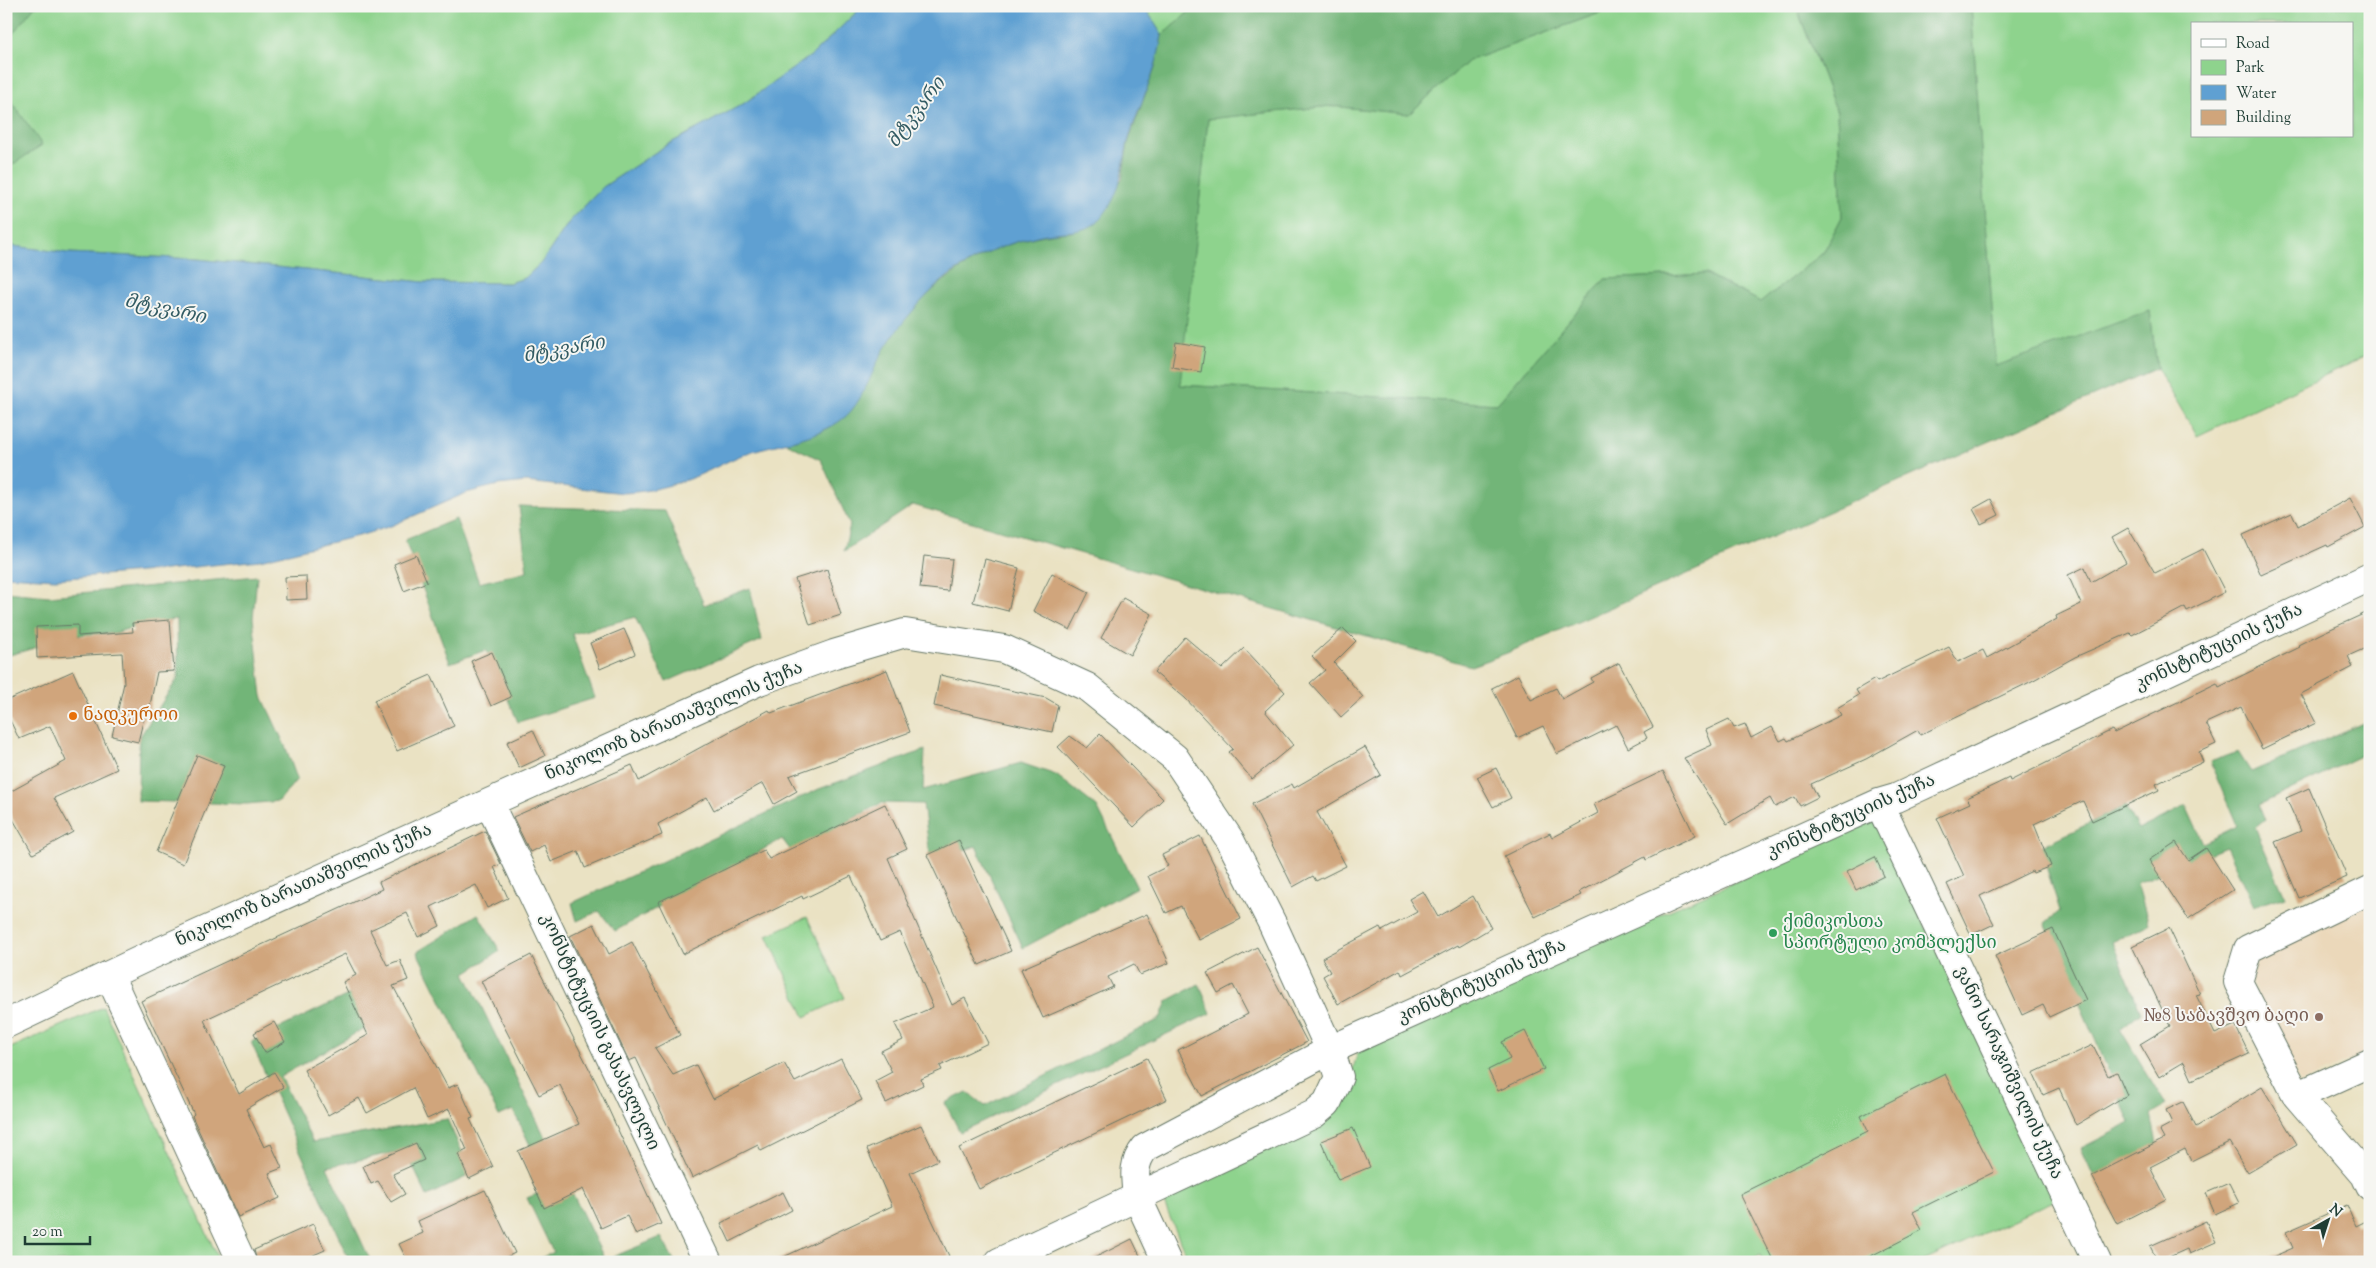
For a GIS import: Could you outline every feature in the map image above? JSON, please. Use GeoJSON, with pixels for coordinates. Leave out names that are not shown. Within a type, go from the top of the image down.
{"type":"FeatureCollection","features":[{"type":"Feature","properties":{"kind":"street","name":"კონსტიტუციის ქუჩა"},"geometry":{"type":"LineString","coordinates":[[1168,1262],[1137,1197],[1134,1168],[1137,1158],[1145,1148],[1330,1050],[1879,803],[1896,798],[2370,578]]}},
{"type":"Feature","properties":{"kind":"street","name":"ნიკოლოზ ბარათაშვილის ქუჩა"},"geometry":{"type":"LineString","coordinates":[[6,1024],[109,975],[759,681],[834,654],[904,633],[1004,649],[1087,686],[1175,758],[1230,840],[1273,925],[1330,1050]]}},
{"type":"Feature","properties":{"kind":"street","name":"კონსტიტუციის გასასვლელი"},"geometry":{"type":"LineString","coordinates":[[489,803],[708,1262]]}},
{"type":"Feature","properties":{"kind":"street","name":"ვანო სარაჯიშვილის ქუჩა"},"geometry":{"type":"LineString","coordinates":[[1879,803],[2097,1262]]}},
{"type":"Feature","properties":{"kind":"street"},"geometry":{"type":"LineString","coordinates":[[2370,890],[2248,950],[2238,982],[2297,1096],[2365,1175],[2370,1186]]}},
{"type":"Feature","properties":{"kind":"street"},"geometry":{"type":"LineString","coordinates":[[109,975],[242,1262]]}},
{"type":"Feature","properties":{"kind":"street"},"geometry":{"type":"LineString","coordinates":[[999,1262],[1314,1114],[1327,1103],[1339,1077],[1330,1050]]}},
{"type":"Feature","properties":{"kind":"street"},"geometry":{"type":"LineString","coordinates":[[2297,1096],[2370,1063]]}},
{"type":"Feature","properties":{"kind":"shaded area","name":"№8 საბავშვო ბაღი"},"geometry":{"type":"Polygon","coordinates":[[[2370,903],[2370,1052],[2300,1083],[2251,981],[2259,956],[2370,903]]]}},
{"type":"Feature","properties":{"kind":"green space"},"geometry":{"type":"Polygon","coordinates":[[[6,6],[863,6],[812,55],[743,104],[665,146],[603,187],[569,222],[541,263],[525,278],[509,283],[424,282],[197,259],[68,253],[6,245],[6,6]]]}},
{"type":"Feature","properties":{"kind":"green space"},"geometry":{"type":"Polygon","coordinates":[[[6,6],[35,6],[6,42],[6,6]]]}},
{"type":"Feature","properties":{"kind":"green space"},"geometry":{"type":"Polygon","coordinates":[[[1144,6],[1196,6],[1162,35],[1144,6]]]}},
{"type":"Feature","properties":{"kind":"green space"},"geometry":{"type":"Polygon","coordinates":[[[1196,6],[1619,6],[1468,61],[1409,114],[1331,106],[1208,119],[1180,385],[1497,404],[1605,279],[1706,274],[1761,302],[1823,253],[1842,217],[1837,112],[1796,6],[1971,6],[1996,366],[2150,311],[2157,368],[1507,653],[1471,666],[913,505],[844,551],[850,525],[821,460],[786,443],[827,429],[847,414],[859,397],[883,351],[899,327],[918,304],[939,285],[962,268],[988,253],[1043,235],[1072,232],[1122,180],[1128,143],[1155,67],[1162,35],[1196,6]]]}},
{"type":"Feature","properties":{"kind":"green space"},"geometry":{"type":"Polygon","coordinates":[[[1619,6],[1796,6],[1837,113],[1842,217],[1823,253],[1761,302],[1706,274],[1605,279],[1497,404],[1179,385],[1208,119],[1331,106],[1409,114],[1468,61],[1619,6]]]}},
{"type":"Feature","properties":{"kind":"green space"},"geometry":{"type":"Polygon","coordinates":[[[1971,6],[2370,6],[2370,354],[2197,436],[2157,368],[2150,311],[1996,367],[1971,6]]]}},
{"type":"Feature","properties":{"kind":"green space"},"geometry":{"type":"Polygon","coordinates":[[[6,93],[42,145],[6,169],[6,93]]]}},
{"type":"Feature","properties":{"kind":"green space"},"geometry":{"type":"Polygon","coordinates":[[[519,506],[665,511],[704,605],[750,588],[762,640],[666,682],[635,617],[572,634],[595,698],[518,722],[486,650],[450,663],[405,540],[456,519],[479,583],[527,571],[519,506]]]}},
{"type":"Feature","properties":{"kind":"green space"},"geometry":{"type":"Polygon","coordinates":[[[257,576],[253,618],[262,696],[286,748],[297,779],[279,801],[247,804],[138,801],[139,738],[178,678],[177,619],[146,623],[115,633],[84,634],[6,656],[6,592],[49,596],[257,576]]]}},
{"type":"Feature","properties":{"kind":"green space"},"geometry":{"type":"Polygon","coordinates":[[[2370,720],[2370,751],[2259,805],[2265,820],[2255,828],[2285,896],[2254,906],[2226,847],[2137,883],[2149,924],[2112,942],[2141,1012],[2120,1029],[2166,1105],[2151,1114],[2157,1144],[2094,1177],[2081,1148],[2131,1123],[2045,923],[2060,911],[2040,847],[2125,806],[2138,830],[2186,806],[2203,843],[2237,826],[2210,762],[2238,752],[2251,772],[2370,720]]]}},
{"type":"Feature","properties":{"kind":"green space"},"geometry":{"type":"Polygon","coordinates":[[[925,750],[923,790],[1021,763],[1056,775],[1097,807],[1137,887],[1023,948],[976,846],[931,862],[923,804],[881,803],[792,852],[782,839],[615,931],[599,911],[577,921],[572,903],[819,789],[925,750]]]}},
{"type":"Feature","properties":{"kind":"green space","name":"ქიმიკოსთა სპორტული კომპლექსი"},"geometry":{"type":"Polygon","coordinates":[[[1874,821],[2058,1199],[1922,1262],[1763,1262],[1760,1255],[1746,1262],[1189,1262],[1163,1201],[1327,1117],[1349,1081],[1360,1046],[1874,821]]]}},
{"type":"Feature","properties":{"kind":"green space"},"geometry":{"type":"Polygon","coordinates":[[[478,914],[500,951],[465,973],[605,1260],[661,1237],[675,1262],[533,1262],[553,1252],[527,1198],[551,1188],[513,1110],[499,1116],[417,952],[478,914]]]}},
{"type":"Feature","properties":{"kind":"green space"},"geometry":{"type":"Polygon","coordinates":[[[807,917],[845,998],[805,1017],[767,935],[807,917]]]}},
{"type":"Feature","properties":{"kind":"green space"},"geometry":{"type":"Polygon","coordinates":[[[381,979],[397,1009],[280,1077],[313,1142],[447,1119],[472,1174],[427,1196],[405,1150],[327,1167],[371,1262],[350,1262],[251,1042],[381,979]]]}},
{"type":"Feature","properties":{"kind":"green space"},"geometry":{"type":"Polygon","coordinates":[[[1199,984],[1211,1013],[960,1132],[945,1103],[967,1092],[985,1106],[1160,1019],[1167,1001],[1199,984]]]}},
{"type":"Feature","properties":{"kind":"green space"},"geometry":{"type":"Polygon","coordinates":[[[103,1007],[220,1262],[6,1262],[6,1050],[103,1007]]]}},
{"type":"Feature","properties":{"kind":"water","name":"მტკვარი"},"geometry":{"type":"Polygon","coordinates":[[[863,6],[1144,6],[1162,35],[1152,76],[1128,142],[1117,191],[1101,218],[1096,223],[1085,228],[1039,236],[1005,246],[975,259],[954,272],[935,287],[896,332],[882,353],[868,383],[851,411],[832,426],[807,437],[756,450],[692,478],[650,490],[624,493],[526,482],[498,485],[466,493],[391,526],[260,560],[55,579],[6,576],[6,245],[68,253],[197,259],[424,282],[509,283],[525,278],[541,263],[569,222],[603,187],[665,146],[743,104],[812,55],[863,6]]]}},
{"type":"Feature","properties":{"kind":"building"},"geometry":{"type":"Polygon","coordinates":[[[1176,342],[1205,347],[1201,372],[1172,367],[1176,342]]]}},
{"type":"Feature","properties":{"kind":"building"},"geometry":{"type":"Polygon","coordinates":[[[2350,498],[2365,527],[2328,547],[2327,545],[2261,575],[2243,535],[2292,513],[2298,526],[2350,498]]]}},
{"type":"Feature","properties":{"kind":"building"},"geometry":{"type":"Polygon","coordinates":[[[1991,499],[1999,515],[1981,524],[1973,509],[1991,499]]]}},
{"type":"Feature","properties":{"kind":"building"},"geometry":{"type":"Polygon","coordinates":[[[2128,528],[2155,573],[2203,549],[2225,592],[2187,611],[2185,607],[2132,635],[2130,633],[2075,657],[2030,682],[1920,735],[1918,730],[1866,759],[1811,784],[1818,797],[1800,806],[1795,797],[1775,807],[1770,798],[1727,824],[1684,758],[1712,745],[1706,730],[1729,719],[1734,728],[1745,724],[1751,738],[1772,727],[1780,741],[1786,738],[1788,741],[1841,715],[1837,708],[1859,695],[1856,690],[1875,679],[1877,682],[1949,647],[1958,662],[1983,650],[1987,658],[2057,619],[2056,616],[2081,604],[2068,575],[2085,567],[2091,582],[2126,562],[2112,537],[2128,528]]]}},
{"type":"Feature","properties":{"kind":"building"},"geometry":{"type":"Polygon","coordinates":[[[416,555],[427,582],[404,591],[394,564],[416,555]]]}},
{"type":"Feature","properties":{"kind":"building"},"geometry":{"type":"Polygon","coordinates":[[[924,556],[952,559],[948,591],[920,588],[924,556]]]}},
{"type":"Feature","properties":{"kind":"building"},"geometry":{"type":"Polygon","coordinates":[[[985,559],[1019,568],[1008,611],[973,602],[985,559]]]}},
{"type":"Feature","properties":{"kind":"building"},"geometry":{"type":"Polygon","coordinates":[[[827,569],[841,615],[810,625],[795,579],[827,569]]]}},
{"type":"Feature","properties":{"kind":"building"},"geometry":{"type":"Polygon","coordinates":[[[1052,573],[1089,592],[1070,630],[1033,611],[1052,573]]]}},
{"type":"Feature","properties":{"kind":"building"},"geometry":{"type":"Polygon","coordinates":[[[306,576],[307,599],[286,600],[285,577],[306,576]]]}},
{"type":"Feature","properties":{"kind":"building"},"geometry":{"type":"Polygon","coordinates":[[[1123,598],[1152,614],[1130,655],[1101,638],[1123,598]]]}},
{"type":"Feature","properties":{"kind":"building"},"geometry":{"type":"Polygon","coordinates":[[[2370,611],[2370,646],[2348,656],[2353,667],[2301,694],[2316,723],[2262,749],[2241,707],[2206,723],[2216,744],[2199,752],[2203,762],[2156,784],[2159,790],[2092,821],[2083,801],[2034,824],[2051,866],[2033,873],[2032,871],[1980,896],[1994,924],[1971,935],[1947,884],[1964,876],[1937,818],[1970,803],[1967,798],[2009,778],[2010,781],[2112,730],[2114,733],[2217,683],[2219,687],[2300,647],[2298,645],[2370,611]]]}},
{"type":"Feature","properties":{"kind":"building"},"geometry":{"type":"Polygon","coordinates":[[[170,620],[174,671],[157,672],[149,710],[146,709],[138,742],[112,736],[124,683],[122,653],[37,658],[36,627],[78,625],[78,636],[133,632],[132,623],[170,620]]]}},
{"type":"Feature","properties":{"kind":"building"},"geometry":{"type":"Polygon","coordinates":[[[1343,628],[1356,641],[1334,663],[1363,697],[1341,717],[1310,683],[1325,670],[1312,656],[1343,628]]]}},
{"type":"Feature","properties":{"kind":"building"},"geometry":{"type":"Polygon","coordinates":[[[624,629],[635,654],[600,669],[590,643],[624,629]]]}},
{"type":"Feature","properties":{"kind":"building"},"geometry":{"type":"Polygon","coordinates":[[[1185,637],[1222,669],[1244,648],[1285,692],[1265,711],[1293,745],[1252,779],[1229,752],[1233,749],[1185,698],[1154,672],[1185,637]]]}},
{"type":"Feature","properties":{"kind":"building"},"geometry":{"type":"Polygon","coordinates":[[[492,652],[511,697],[491,706],[471,661],[492,652]]]}},
{"type":"Feature","properties":{"kind":"building"},"geometry":{"type":"Polygon","coordinates":[[[1619,663],[1653,727],[1644,732],[1647,738],[1628,748],[1616,725],[1557,754],[1543,726],[1517,738],[1492,688],[1518,675],[1531,700],[1556,688],[1562,699],[1593,682],[1591,678],[1619,663]]]}},
{"type":"Feature","properties":{"kind":"building"},"geometry":{"type":"Polygon","coordinates":[[[887,670],[910,732],[789,776],[797,791],[774,804],[763,783],[714,810],[707,797],[658,824],[662,835],[585,868],[578,851],[551,862],[544,845],[530,852],[513,817],[632,765],[639,781],[769,710],[771,713],[887,670]]]}},
{"type":"Feature","properties":{"kind":"building"},"geometry":{"type":"Polygon","coordinates":[[[73,671],[117,769],[54,798],[73,832],[33,854],[6,807],[6,794],[66,761],[50,726],[19,739],[6,712],[6,701],[73,671]]]}},
{"type":"Feature","properties":{"kind":"building"},"geometry":{"type":"Polygon","coordinates":[[[431,675],[454,726],[397,751],[374,700],[431,675]]]}},
{"type":"Feature","properties":{"kind":"building"},"geometry":{"type":"Polygon","coordinates":[[[940,675],[1046,698],[1058,705],[1052,732],[934,706],[940,675]]]}},
{"type":"Feature","properties":{"kind":"building"},"geometry":{"type":"Polygon","coordinates":[[[533,730],[545,756],[519,768],[507,742],[533,730]]]}},
{"type":"Feature","properties":{"kind":"building"},"geometry":{"type":"Polygon","coordinates":[[[1100,734],[1163,799],[1134,827],[1058,747],[1070,736],[1087,748],[1100,734]]]}},
{"type":"Feature","properties":{"kind":"building"},"geometry":{"type":"Polygon","coordinates":[[[1365,747],[1381,775],[1317,812],[1346,866],[1316,881],[1313,876],[1293,887],[1252,804],[1292,784],[1294,788],[1365,747]]]}},
{"type":"Feature","properties":{"kind":"building"},"geometry":{"type":"Polygon","coordinates":[[[197,755],[224,766],[183,864],[156,852],[197,755]]]}},
{"type":"Feature","properties":{"kind":"building"},"geometry":{"type":"Polygon","coordinates":[[[1496,768],[1511,798],[1493,807],[1477,777],[1496,768]]]}},
{"type":"Feature","properties":{"kind":"building"},"geometry":{"type":"Polygon","coordinates":[[[1663,771],[1695,836],[1646,860],[1645,857],[1579,892],[1581,895],[1535,917],[1504,856],[1550,833],[1552,838],[1598,813],[1594,804],[1663,771]]]}},
{"type":"Feature","properties":{"kind":"building"},"geometry":{"type":"Polygon","coordinates":[[[2309,788],[2347,877],[2299,898],[2275,842],[2301,831],[2286,798],[2309,788]]]}},
{"type":"Feature","properties":{"kind":"building"},"geometry":{"type":"Polygon","coordinates":[[[885,804],[907,849],[888,858],[952,1005],[965,998],[988,1043],[940,1066],[942,1070],[921,1079],[923,1085],[886,1103],[875,1081],[892,1072],[881,1051],[903,1040],[895,1024],[933,1007],[900,932],[880,941],[851,876],[803,899],[802,896],[683,954],[658,902],[764,850],[769,859],[885,804]]]}},
{"type":"Feature","properties":{"kind":"building"},"geometry":{"type":"Polygon","coordinates":[[[485,831],[501,864],[494,867],[508,898],[487,908],[476,885],[431,907],[440,926],[418,937],[407,913],[370,930],[387,965],[400,960],[408,980],[393,986],[448,1088],[458,1084],[473,1118],[470,1119],[493,1167],[469,1179],[458,1154],[467,1150],[449,1109],[427,1119],[413,1088],[367,1113],[359,1098],[328,1115],[304,1070],[368,1035],[343,982],[356,975],[345,954],[204,1020],[239,1094],[274,1072],[283,1087],[246,1109],[264,1147],[271,1144],[282,1168],[269,1173],[280,1198],[238,1217],[192,1116],[194,1114],[141,1001],[382,889],[379,882],[485,831]]]}},
{"type":"Feature","properties":{"kind":"building"},"geometry":{"type":"Polygon","coordinates":[[[1200,836],[1241,919],[1199,940],[1181,906],[1166,913],[1148,876],[1168,866],[1162,855],[1200,836]]]}},
{"type":"Feature","properties":{"kind":"building"},"geometry":{"type":"Polygon","coordinates":[[[959,840],[1011,951],[979,965],[927,855],[959,840]]]}},
{"type":"Feature","properties":{"kind":"building"},"geometry":{"type":"Polygon","coordinates":[[[2176,842],[2188,860],[2206,848],[2233,890],[2188,919],[2149,860],[2176,842]]]}},
{"type":"Feature","properties":{"kind":"building"},"geometry":{"type":"Polygon","coordinates":[[[1875,857],[1884,876],[1856,890],[1847,871],[1875,857]]]}},
{"type":"Feature","properties":{"kind":"building"},"geometry":{"type":"Polygon","coordinates":[[[1423,891],[1438,917],[1473,896],[1491,928],[1459,947],[1458,945],[1402,975],[1400,970],[1338,1004],[1323,976],[1330,972],[1322,958],[1380,927],[1382,931],[1417,912],[1409,899],[1423,891]]]}},
{"type":"Feature","properties":{"kind":"building"},"geometry":{"type":"Polygon","coordinates":[[[1147,914],[1169,963],[1140,975],[1134,964],[1108,977],[1113,987],[1043,1018],[1021,969],[1147,914]]]}},
{"type":"Feature","properties":{"kind":"building"},"geometry":{"type":"Polygon","coordinates":[[[594,924],[609,954],[632,942],[680,1035],[655,1048],[673,1075],[696,1065],[713,1099],[784,1063],[795,1082],[841,1059],[862,1100],[761,1151],[758,1145],[692,1178],[636,1058],[629,1061],[570,936],[594,924]]]}},
{"type":"Feature","properties":{"kind":"building"},"geometry":{"type":"Polygon","coordinates":[[[2169,928],[2200,994],[2196,995],[2215,1034],[2235,1025],[2249,1054],[2192,1080],[2184,1062],[2159,1077],[2140,1044],[2170,1026],[2132,946],[2169,928]]]}},
{"type":"Feature","properties":{"kind":"building"},"geometry":{"type":"Polygon","coordinates":[[[2053,929],[2086,1000],[2049,1017],[2043,1005],[2022,1015],[1995,956],[2053,929]]]}},
{"type":"Feature","properties":{"kind":"building"},"geometry":{"type":"Polygon","coordinates":[[[1257,947],[1307,1042],[1202,1096],[1178,1050],[1248,1014],[1233,985],[1218,993],[1207,973],[1257,947]]]}},
{"type":"Feature","properties":{"kind":"building"},"geometry":{"type":"Polygon","coordinates":[[[531,955],[597,1084],[661,1224],[636,1235],[627,1216],[601,1228],[583,1189],[544,1208],[518,1151],[579,1124],[560,1085],[539,1095],[481,981],[531,955]]]}},
{"type":"Feature","properties":{"kind":"building"},"geometry":{"type":"Polygon","coordinates":[[[274,1022],[285,1042],[265,1053],[254,1033],[274,1022]]]}},
{"type":"Feature","properties":{"kind":"building"},"geometry":{"type":"Polygon","coordinates":[[[1525,1031],[1544,1069],[1498,1091],[1488,1070],[1510,1059],[1502,1042],[1525,1031]]]}},
{"type":"Feature","properties":{"kind":"building"},"geometry":{"type":"Polygon","coordinates":[[[2093,1045],[2108,1076],[2117,1072],[2127,1095],[2076,1125],[2059,1088],[2043,1095],[2033,1073],[2093,1045]]]}},
{"type":"Feature","properties":{"kind":"building"},"geometry":{"type":"Polygon","coordinates":[[[1147,1058],[1167,1099],[979,1189],[959,1148],[1147,1058]]]}},
{"type":"Feature","properties":{"kind":"building"},"geometry":{"type":"Polygon","coordinates":[[[1945,1074],[1994,1172],[1913,1212],[1922,1230],[1859,1262],[1774,1262],[1740,1194],[1868,1131],[1861,1116],[1945,1074]]]}},
{"type":"Feature","properties":{"kind":"building"},"geometry":{"type":"Polygon","coordinates":[[[2262,1087],[2297,1144],[2248,1173],[2229,1142],[2191,1161],[2185,1149],[2150,1167],[2166,1199],[2117,1224],[2092,1176],[2164,1139],[2159,1130],[2172,1123],[2166,1110],[2183,1102],[2196,1127],[2262,1087]]]}},
{"type":"Feature","properties":{"kind":"building"},"geometry":{"type":"Polygon","coordinates":[[[921,1125],[938,1160],[910,1173],[949,1256],[937,1262],[773,1262],[892,1206],[867,1149],[921,1125]]]}},
{"type":"Feature","properties":{"kind":"building"},"geometry":{"type":"Polygon","coordinates":[[[1353,1128],[1370,1167],[1338,1180],[1321,1141],[1353,1128]]]}},
{"type":"Feature","properties":{"kind":"building"},"geometry":{"type":"Polygon","coordinates":[[[416,1143],[424,1160],[393,1174],[405,1194],[391,1202],[378,1181],[371,1184],[363,1166],[416,1143]]]}},
{"type":"Feature","properties":{"kind":"building"},"geometry":{"type":"Polygon","coordinates":[[[2229,1183],[2239,1203],[2215,1214],[2206,1193],[2229,1183]]]}},
{"type":"Feature","properties":{"kind":"building"},"geometry":{"type":"Polygon","coordinates":[[[485,1190],[515,1253],[495,1262],[408,1262],[399,1244],[423,1233],[418,1221],[485,1190]]]}},
{"type":"Feature","properties":{"kind":"building"},"geometry":{"type":"Polygon","coordinates":[[[783,1192],[792,1210],[730,1242],[721,1223],[783,1192]]]}},
{"type":"Feature","properties":{"kind":"building"},"geometry":{"type":"Polygon","coordinates":[[[2347,1205],[2356,1226],[2370,1219],[2370,1262],[2261,1262],[2293,1248],[2286,1232],[2347,1205]]]}},
{"type":"Feature","properties":{"kind":"building"},"geometry":{"type":"Polygon","coordinates":[[[2206,1221],[2216,1242],[2189,1254],[2187,1249],[2158,1262],[2150,1246],[2206,1221]]]}},
{"type":"Feature","properties":{"kind":"building"},"geometry":{"type":"Polygon","coordinates":[[[313,1224],[325,1250],[309,1257],[312,1262],[257,1262],[254,1250],[313,1224]]]}},
{"type":"Feature","properties":{"kind":"building"},"geometry":{"type":"Polygon","coordinates":[[[1132,1239],[1143,1262],[1086,1262],[1132,1239]]]}},
{"type":"Feature","properties":{"kind":"place","name":"ნადკუროი"},"geometry":{"type":"Point","coordinates":[73,716]}},
{"type":"Feature","properties":{"kind":"place","name":"ქიმიკოსთა სპორტული კომპლექსი"},"geometry":{"type":"Point","coordinates":[1773,933]}},
{"type":"Feature","properties":{"kind":"place","name":"№8 საბავშვო ბაღი"},"geometry":{"type":"Point","coordinates":[2319,1017]}}]}
